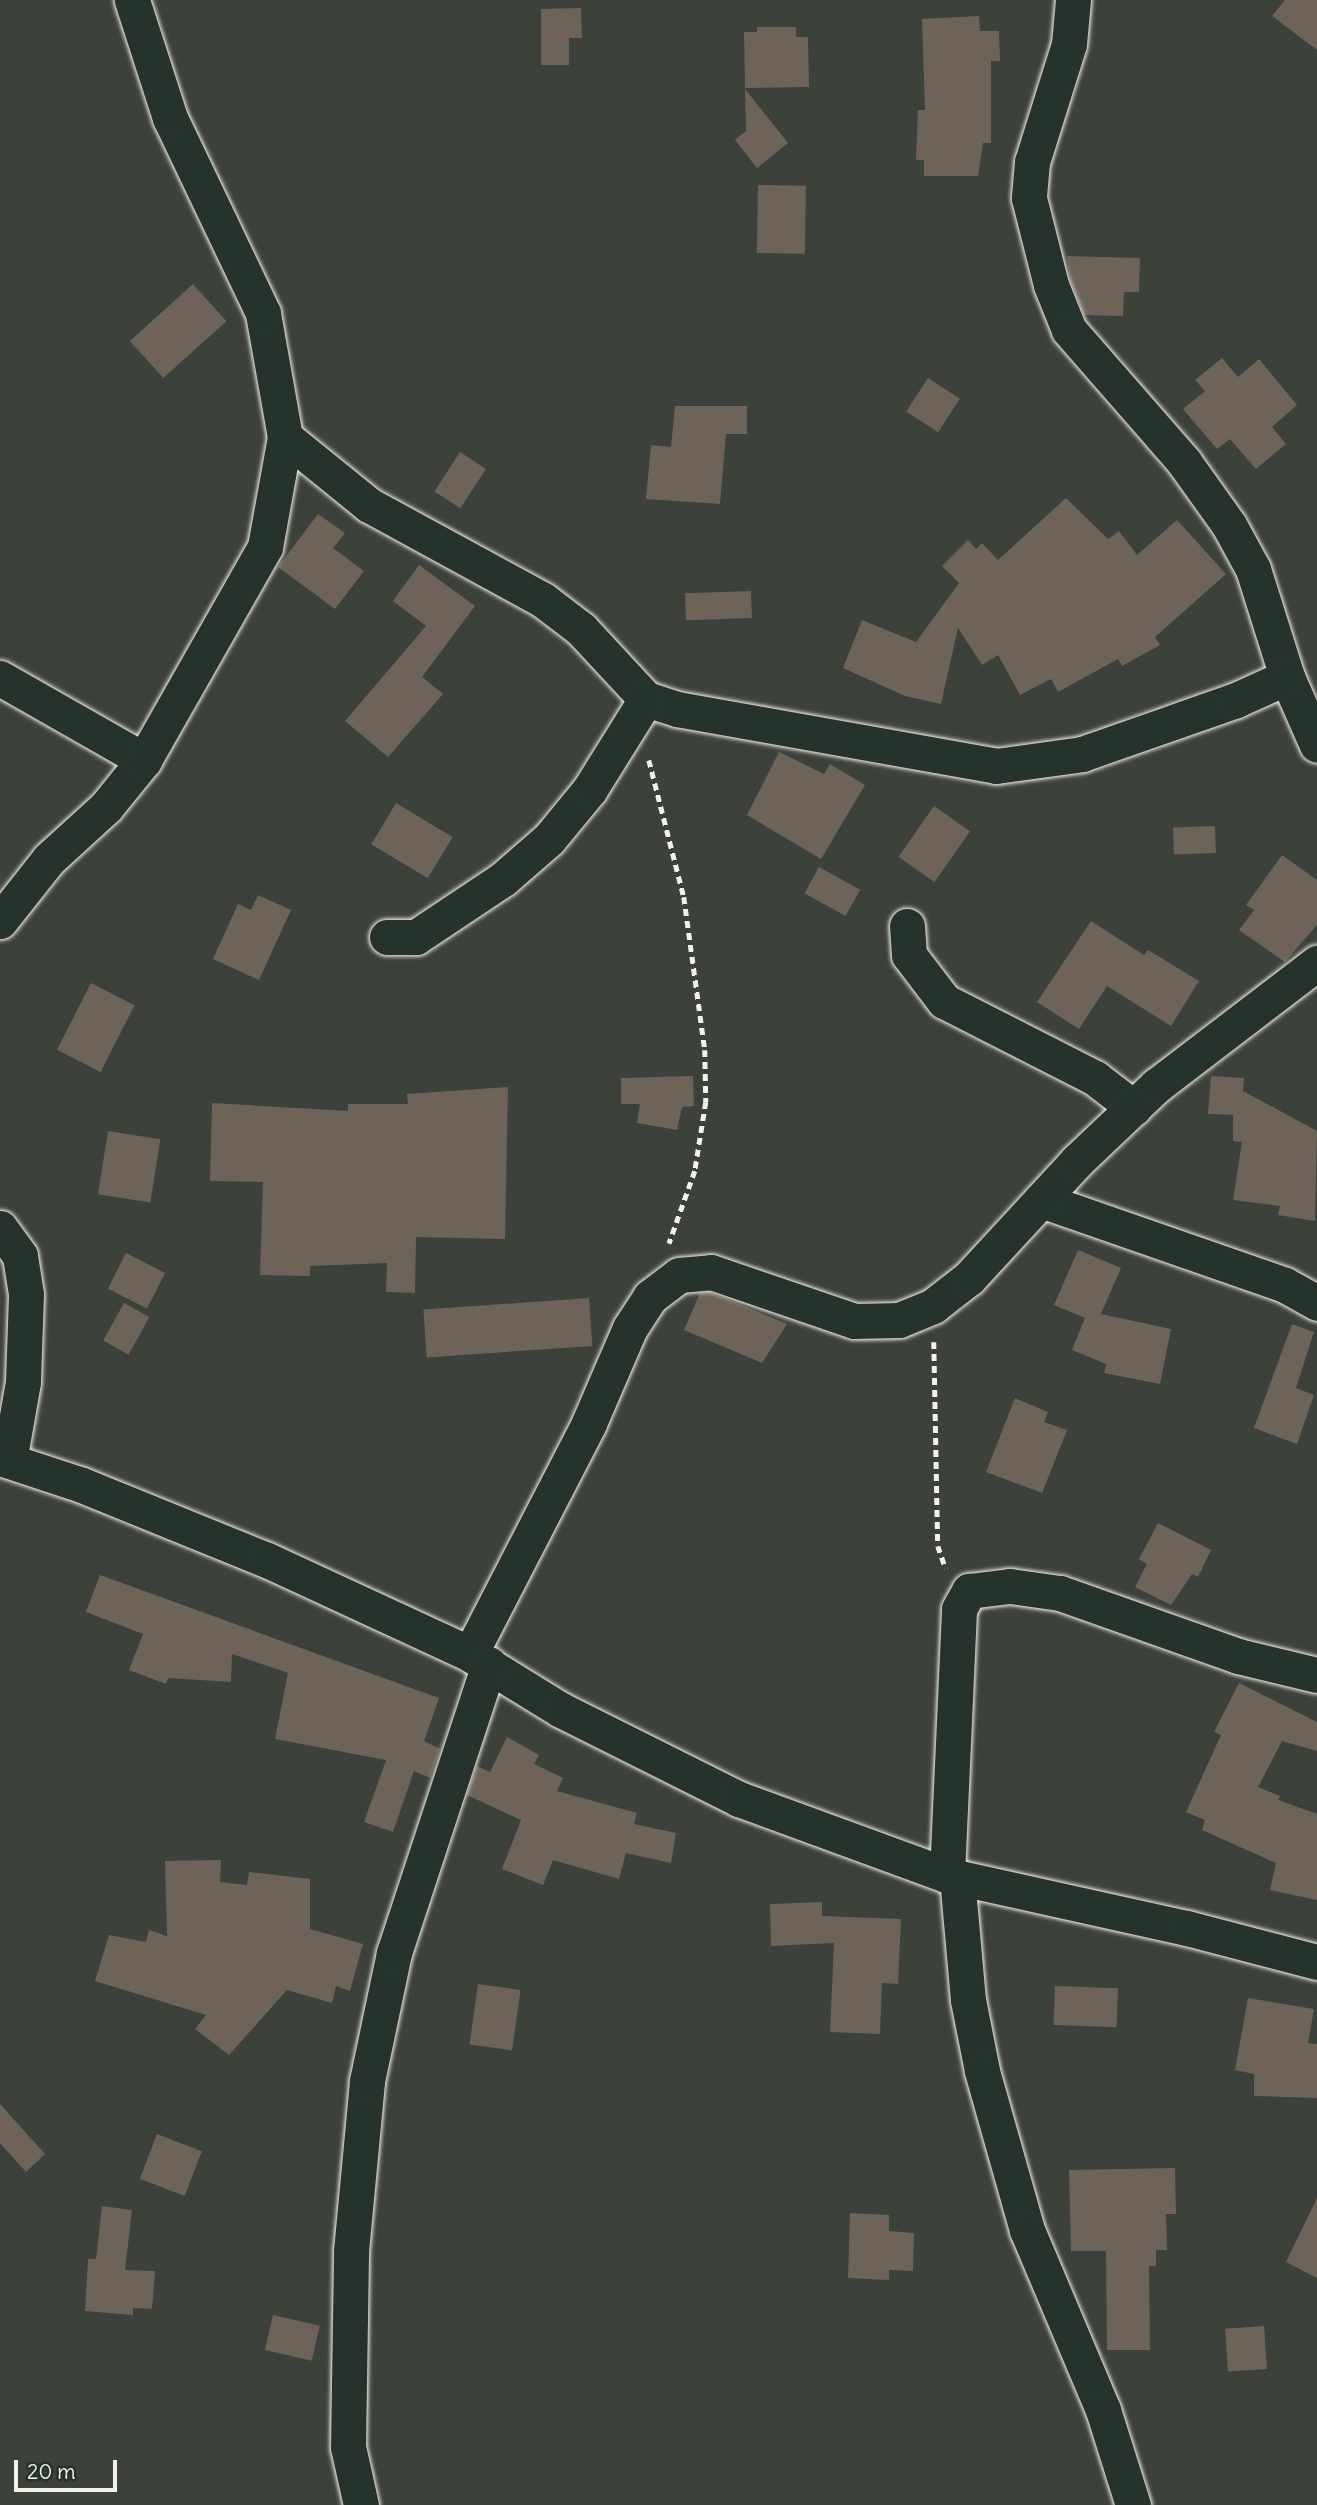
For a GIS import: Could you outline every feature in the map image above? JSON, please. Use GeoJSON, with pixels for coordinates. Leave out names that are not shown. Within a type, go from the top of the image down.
{"type":"FeatureCollection","features":[{"type":"Feature","properties":{"kind":"street"},"geometry":{"type":"LineString","coordinates":[[0,921],[50,859],[106,807],[144,760],[265,547],[285,438],[263,313],[170,118],[132,0]]}},
{"type":"Feature","properties":{"kind":"street"},"geometry":{"type":"LineString","coordinates":[[1073,0],[1069,44],[1032,162],[1029,198],[1035,235],[1069,330],[1184,463],[1229,524],[1253,569],[1287,677],[1317,745]]}},
{"type":"Feature","properties":{"kind":"street"},"geometry":{"type":"LineString","coordinates":[[285,438],[369,505],[543,600],[581,629],[640,708]]}},
{"type":"Feature","properties":{"kind":"street"},"geometry":{"type":"LineString","coordinates":[[640,708],[677,709],[996,766],[1082,754],[1236,700],[1287,677]]}},
{"type":"Feature","properties":{"kind":"street"},"geometry":{"type":"LineString","coordinates":[[0,678],[144,760]]}},
{"type":"Feature","properties":{"kind":"street"},"geometry":{"type":"LineString","coordinates":[[387,937],[416,937],[503,879],[549,839],[590,789],[640,708]]}},
{"type":"Feature","properties":{"kind":"street"},"geometry":{"type":"LineString","coordinates":[[907,926],[909,955],[944,1001],[1095,1078],[1134,1108]]}},
{"type":"Feature","properties":{"kind":"street"},"geometry":{"type":"LineString","coordinates":[[361,2505],[348,2446],[351,2251],[367,2081],[394,1952],[479,1659],[631,1328],[650,1297],[679,1275],[711,1272],[854,1321],[900,1320],[933,1306],[969,1278],[1041,1200],[1134,1108],[1317,963]]}},
{"type":"Feature","properties":{"kind":"street"},"geometry":{"type":"LineString","coordinates":[[1041,1200],[1285,1285],[1317,1303]]}},
{"type":"Feature","properties":{"kind":"street"},"geometry":{"type":"LineString","coordinates":[[0,1228],[20,1256],[26,1295],[23,1382],[5,1460],[267,1560],[479,1659],[561,1710],[739,1799],[952,1876],[1187,1928],[1317,1962]]}},
{"type":"Feature","properties":{"kind":"street"},"geometry":{"type":"LineString","coordinates":[[1133,2505],[1103,2410],[1027,2230],[989,2098],[968,2000],[952,1876],[959,1609],[969,1591],[1010,1586],[1060,1593],[1238,1656],[1317,1675]]}},
{"type":"Feature","properties":{"kind":"path"},"geometry":{"type":"LineString","coordinates":[[640,708],[648,755],[684,897],[705,1050],[706,1102],[695,1171],[668,1247]]}},
{"type":"Feature","properties":{"kind":"path"},"geometry":{"type":"LineString","coordinates":[[933,1306],[939,1558],[969,1591]]}},
{"type":"Feature","properties":{"kind":"building"},"geometry":{"type":"Polygon","coordinates":[[[1285,0],[1317,0],[1317,50],[1272,16],[1285,0]]]}},
{"type":"Feature","properties":{"kind":"building"},"geometry":{"type":"Polygon","coordinates":[[[581,8],[582,38],[569,38],[569,65],[541,65],[541,9],[581,8]]]}},
{"type":"Feature","properties":{"kind":"building"},"geometry":{"type":"Polygon","coordinates":[[[979,16],[980,31],[999,31],[1000,61],[991,61],[991,143],[983,143],[978,176],[924,176],[924,160],[916,160],[918,110],[925,110],[922,19],[979,16]]]}},
{"type":"Feature","properties":{"kind":"building"},"geometry":{"type":"Polygon","coordinates":[[[757,27],[796,27],[796,37],[808,37],[809,87],[745,88],[744,32],[757,32],[757,27]]]}},
{"type":"Feature","properties":{"kind":"building"},"geometry":{"type":"Polygon","coordinates":[[[745,89],[788,143],[757,168],[735,140],[746,131],[745,89]]]}},
{"type":"Feature","properties":{"kind":"building"},"geometry":{"type":"Polygon","coordinates":[[[758,185],[806,186],[805,254],[757,253],[758,185]]]}},
{"type":"Feature","properties":{"kind":"building"},"geometry":{"type":"Polygon","coordinates":[[[1067,256],[1140,258],[1139,292],[1124,292],[1123,316],[1084,315],[1070,279],[1067,256]]]}},
{"type":"Feature","properties":{"kind":"building"},"geometry":{"type":"Polygon","coordinates":[[[193,284],[226,321],[163,378],[130,341],[193,284]]]}},
{"type":"Feature","properties":{"kind":"building"},"geometry":{"type":"Polygon","coordinates":[[[1222,358],[1238,377],[1259,359],[1297,405],[1272,427],[1286,444],[1256,469],[1230,439],[1217,449],[1183,409],[1205,391],[1195,380],[1222,358]]]}},
{"type":"Feature","properties":{"kind":"building"},"geometry":{"type":"Polygon","coordinates":[[[928,378],[960,399],[938,432],[906,412],[928,378]]]}},
{"type":"Feature","properties":{"kind":"building"},"geometry":{"type":"Polygon","coordinates":[[[675,406],[747,406],[747,434],[726,434],[720,504],[646,499],[651,445],[671,447],[675,406]]]}},
{"type":"Feature","properties":{"kind":"building"},"geometry":{"type":"Polygon","coordinates":[[[460,452],[486,469],[460,508],[434,491],[460,452]]]}},
{"type":"Feature","properties":{"kind":"building"},"geometry":{"type":"Polygon","coordinates":[[[1066,498],[1108,539],[1119,531],[1137,555],[1177,520],[1226,574],[1155,637],[1160,645],[1122,666],[1118,659],[1058,692],[1051,679],[1020,695],[998,655],[982,665],[958,628],[941,704],[905,696],[843,668],[862,620],[916,642],[959,583],[942,566],[968,540],[976,549],[982,543],[998,560],[1066,498]]]}},
{"type":"Feature","properties":{"kind":"building"},"geometry":{"type":"Polygon","coordinates":[[[318,514],[345,533],[333,548],[364,571],[335,609],[278,567],[318,514]]]}},
{"type":"Feature","properties":{"kind":"building"},"geometry":{"type":"Polygon","coordinates":[[[419,565],[475,606],[422,677],[443,694],[388,757],[345,721],[426,626],[393,601],[419,565]]]}},
{"type":"Feature","properties":{"kind":"building"},"geometry":{"type":"Polygon","coordinates":[[[751,591],[752,618],[686,620],[685,593],[751,591]]]}},
{"type":"Feature","properties":{"kind":"building"},"geometry":{"type":"Polygon","coordinates":[[[779,752],[824,774],[830,764],[865,785],[821,859],[747,815],[779,752]]]}},
{"type":"Feature","properties":{"kind":"building"},"geometry":{"type":"Polygon","coordinates":[[[396,803],[453,837],[428,878],[371,844],[396,803]]]}},
{"type":"Feature","properties":{"kind":"building"},"geometry":{"type":"Polygon","coordinates":[[[934,806],[970,831],[934,882],[898,857],[934,806]]]}},
{"type":"Feature","properties":{"kind":"building"},"geometry":{"type":"Polygon","coordinates":[[[1215,826],[1216,853],[1174,854],[1173,827],[1215,826]]]}},
{"type":"Feature","properties":{"kind":"building"},"geometry":{"type":"Polygon","coordinates":[[[1282,855],[1317,880],[1317,925],[1285,962],[1239,930],[1254,910],[1246,905],[1282,855]]]}},
{"type":"Feature","properties":{"kind":"building"},"geometry":{"type":"Polygon","coordinates":[[[819,867],[860,890],[846,916],[804,893],[819,867]]]}},
{"type":"Feature","properties":{"kind":"building"},"geometry":{"type":"Polygon","coordinates":[[[258,895],[291,910],[259,980],[213,959],[238,904],[251,910],[258,895]]]}},
{"type":"Feature","properties":{"kind":"building"},"geometry":{"type":"Polygon","coordinates":[[[1091,921],[1144,955],[1148,950],[1199,981],[1171,1026],[1107,986],[1079,1029],[1037,1002],[1091,921]]]}},
{"type":"Feature","properties":{"kind":"building"},"geometry":{"type":"Polygon","coordinates":[[[91,983],[135,1005],[101,1072],[57,1050],[91,983]]]}},
{"type":"Feature","properties":{"kind":"building"},"geometry":{"type":"Polygon","coordinates":[[[693,1076],[694,1106],[682,1107],[677,1130],[637,1123],[640,1104],[621,1104],[621,1078],[693,1076]]]}},
{"type":"Feature","properties":{"kind":"building"},"geometry":{"type":"Polygon","coordinates":[[[1211,1076],[1244,1078],[1243,1091],[1317,1131],[1315,1221],[1278,1215],[1280,1206],[1233,1200],[1242,1142],[1233,1141],[1233,1115],[1208,1114],[1211,1076]]]}},
{"type":"Feature","properties":{"kind":"building"},"geometry":{"type":"Polygon","coordinates":[[[508,1087],[505,1239],[416,1237],[415,1293],[386,1292],[387,1263],[310,1266],[310,1276],[260,1275],[263,1182],[210,1181],[212,1103],[348,1111],[348,1104],[408,1104],[407,1094],[508,1087]]]}},
{"type":"Feature","properties":{"kind":"building"},"geometry":{"type":"Polygon","coordinates":[[[108,1131],[160,1139],[150,1203],[98,1194],[108,1131]]]}},
{"type":"Feature","properties":{"kind":"building"},"geometry":{"type":"Polygon","coordinates":[[[1078,1250],[1121,1268],[1101,1314],[1171,1329],[1160,1384],[1104,1373],[1106,1364],[1072,1350],[1085,1318],[1054,1305],[1078,1250]]]}},
{"type":"Feature","properties":{"kind":"building"},"geometry":{"type":"Polygon","coordinates":[[[126,1253],[165,1273],[147,1309],[108,1289],[126,1253]]]}},
{"type":"Feature","properties":{"kind":"building"},"geometry":{"type":"Polygon","coordinates":[[[709,1292],[787,1324],[762,1363],[684,1330],[700,1293],[709,1292]]]}},
{"type":"Feature","properties":{"kind":"building"},"geometry":{"type":"Polygon","coordinates":[[[589,1298],[592,1346],[427,1357],[423,1310],[589,1298]]]}},
{"type":"Feature","properties":{"kind":"building"},"geometry":{"type":"Polygon","coordinates":[[[124,1303],[149,1317],[129,1355],[103,1341],[124,1303]]]}},
{"type":"Feature","properties":{"kind":"building"},"geometry":{"type":"Polygon","coordinates":[[[1292,1324],[1314,1332],[1296,1388],[1314,1395],[1297,1444],[1254,1428],[1292,1324]]]}},
{"type":"Feature","properties":{"kind":"building"},"geometry":{"type":"Polygon","coordinates":[[[1015,1398],[1048,1412],[1044,1422],[1067,1430],[1042,1493],[986,1472],[1015,1398]]]}},
{"type":"Feature","properties":{"kind":"building"},"geometry":{"type":"Polygon","coordinates":[[[1158,1523],[1211,1550],[1198,1577],[1192,1574],[1171,1605],[1135,1587],[1147,1564],[1139,1559],[1158,1523]]]}},
{"type":"Feature","properties":{"kind":"building"},"geometry":{"type":"Polygon","coordinates":[[[100,1575],[439,1698],[424,1741],[440,1749],[430,1778],[414,1771],[393,1832],[364,1822],[386,1760],[275,1739],[288,1673],[232,1654],[231,1682],[168,1678],[166,1684],[129,1670],[143,1634],[86,1612],[100,1575]]]}},
{"type":"Feature","properties":{"kind":"building"},"geometry":{"type":"Polygon","coordinates":[[[1239,1683],[1317,1722],[1317,1751],[1282,1741],[1258,1787],[1280,1796],[1278,1800],[1317,1814],[1317,1900],[1270,1890],[1276,1863],[1202,1830],[1205,1820],[1186,1812],[1221,1735],[1214,1732],[1239,1683]]]}},
{"type":"Feature","properties":{"kind":"building"},"geometry":{"type":"Polygon","coordinates":[[[507,1737],[539,1755],[534,1764],[563,1778],[557,1791],[637,1813],[634,1824],[676,1833],[671,1863],[626,1853],[619,1879],[553,1860],[543,1885],[502,1869],[521,1820],[467,1795],[477,1766],[490,1772],[507,1737]]]}},
{"type":"Feature","properties":{"kind":"building"},"geometry":{"type":"Polygon","coordinates":[[[221,1860],[220,1882],[247,1885],[249,1872],[310,1879],[310,1929],[363,1944],[350,1991],[336,1986],[332,2003],[287,1990],[229,2055],[195,2029],[206,2015],[95,1981],[109,1935],[146,1942],[149,1930],[167,1936],[165,1861],[221,1860]]]}},
{"type":"Feature","properties":{"kind":"building"},"geometry":{"type":"Polygon","coordinates":[[[822,1902],[822,1916],[901,1919],[898,1984],[882,1983],[880,2034],[830,2032],[834,1943],[771,1946],[770,1904],[822,1902]]]}},
{"type":"Feature","properties":{"kind":"building"},"geometry":{"type":"Polygon","coordinates":[[[478,1984],[521,1990],[512,2050],[470,2044],[478,1984]]]}},
{"type":"Feature","properties":{"kind":"building"},"geometry":{"type":"Polygon","coordinates":[[[1055,1986],[1118,1988],[1117,2027],[1054,2025],[1055,1986]]]}},
{"type":"Feature","properties":{"kind":"building"},"geometry":{"type":"Polygon","coordinates":[[[1248,1998],[1314,2009],[1308,2043],[1317,2044],[1317,2098],[1254,2096],[1254,2074],[1235,2070],[1248,1998]]]}},
{"type":"Feature","properties":{"kind":"building"},"geometry":{"type":"Polygon","coordinates":[[[0,2104],[45,2154],[26,2172],[0,2143],[0,2104]]]}},
{"type":"Feature","properties":{"kind":"building"},"geometry":{"type":"Polygon","coordinates":[[[157,2134],[202,2151],[185,2196],[140,2179],[157,2134]]]}},
{"type":"Feature","properties":{"kind":"building"},"geometry":{"type":"Polygon","coordinates":[[[1175,2168],[1176,2214],[1166,2214],[1167,2250],[1156,2250],[1156,2266],[1149,2266],[1150,2350],[1107,2350],[1106,2251],[1071,2251],[1069,2170],[1175,2168]]]}},
{"type":"Feature","properties":{"kind":"building"},"geometry":{"type":"Polygon","coordinates":[[[1317,2198],[1317,2278],[1286,2262],[1317,2198]]]}},
{"type":"Feature","properties":{"kind":"building"},"geometry":{"type":"Polygon","coordinates":[[[102,2206],[132,2210],[125,2270],[155,2271],[152,2309],[133,2308],[133,2315],[85,2311],[88,2259],[96,2259],[102,2206]]]}},
{"type":"Feature","properties":{"kind":"building"},"geometry":{"type":"Polygon","coordinates":[[[850,2213],[889,2215],[889,2231],[914,2233],[913,2271],[889,2270],[889,2280],[848,2278],[850,2213]]]}},
{"type":"Feature","properties":{"kind":"building"},"geometry":{"type":"Polygon","coordinates":[[[273,2315],[320,2326],[312,2361],[265,2350],[273,2315]]]}},
{"type":"Feature","properties":{"kind":"building"},"geometry":{"type":"Polygon","coordinates":[[[1264,2326],[1267,2369],[1228,2372],[1225,2329],[1264,2326]]]}}]}
